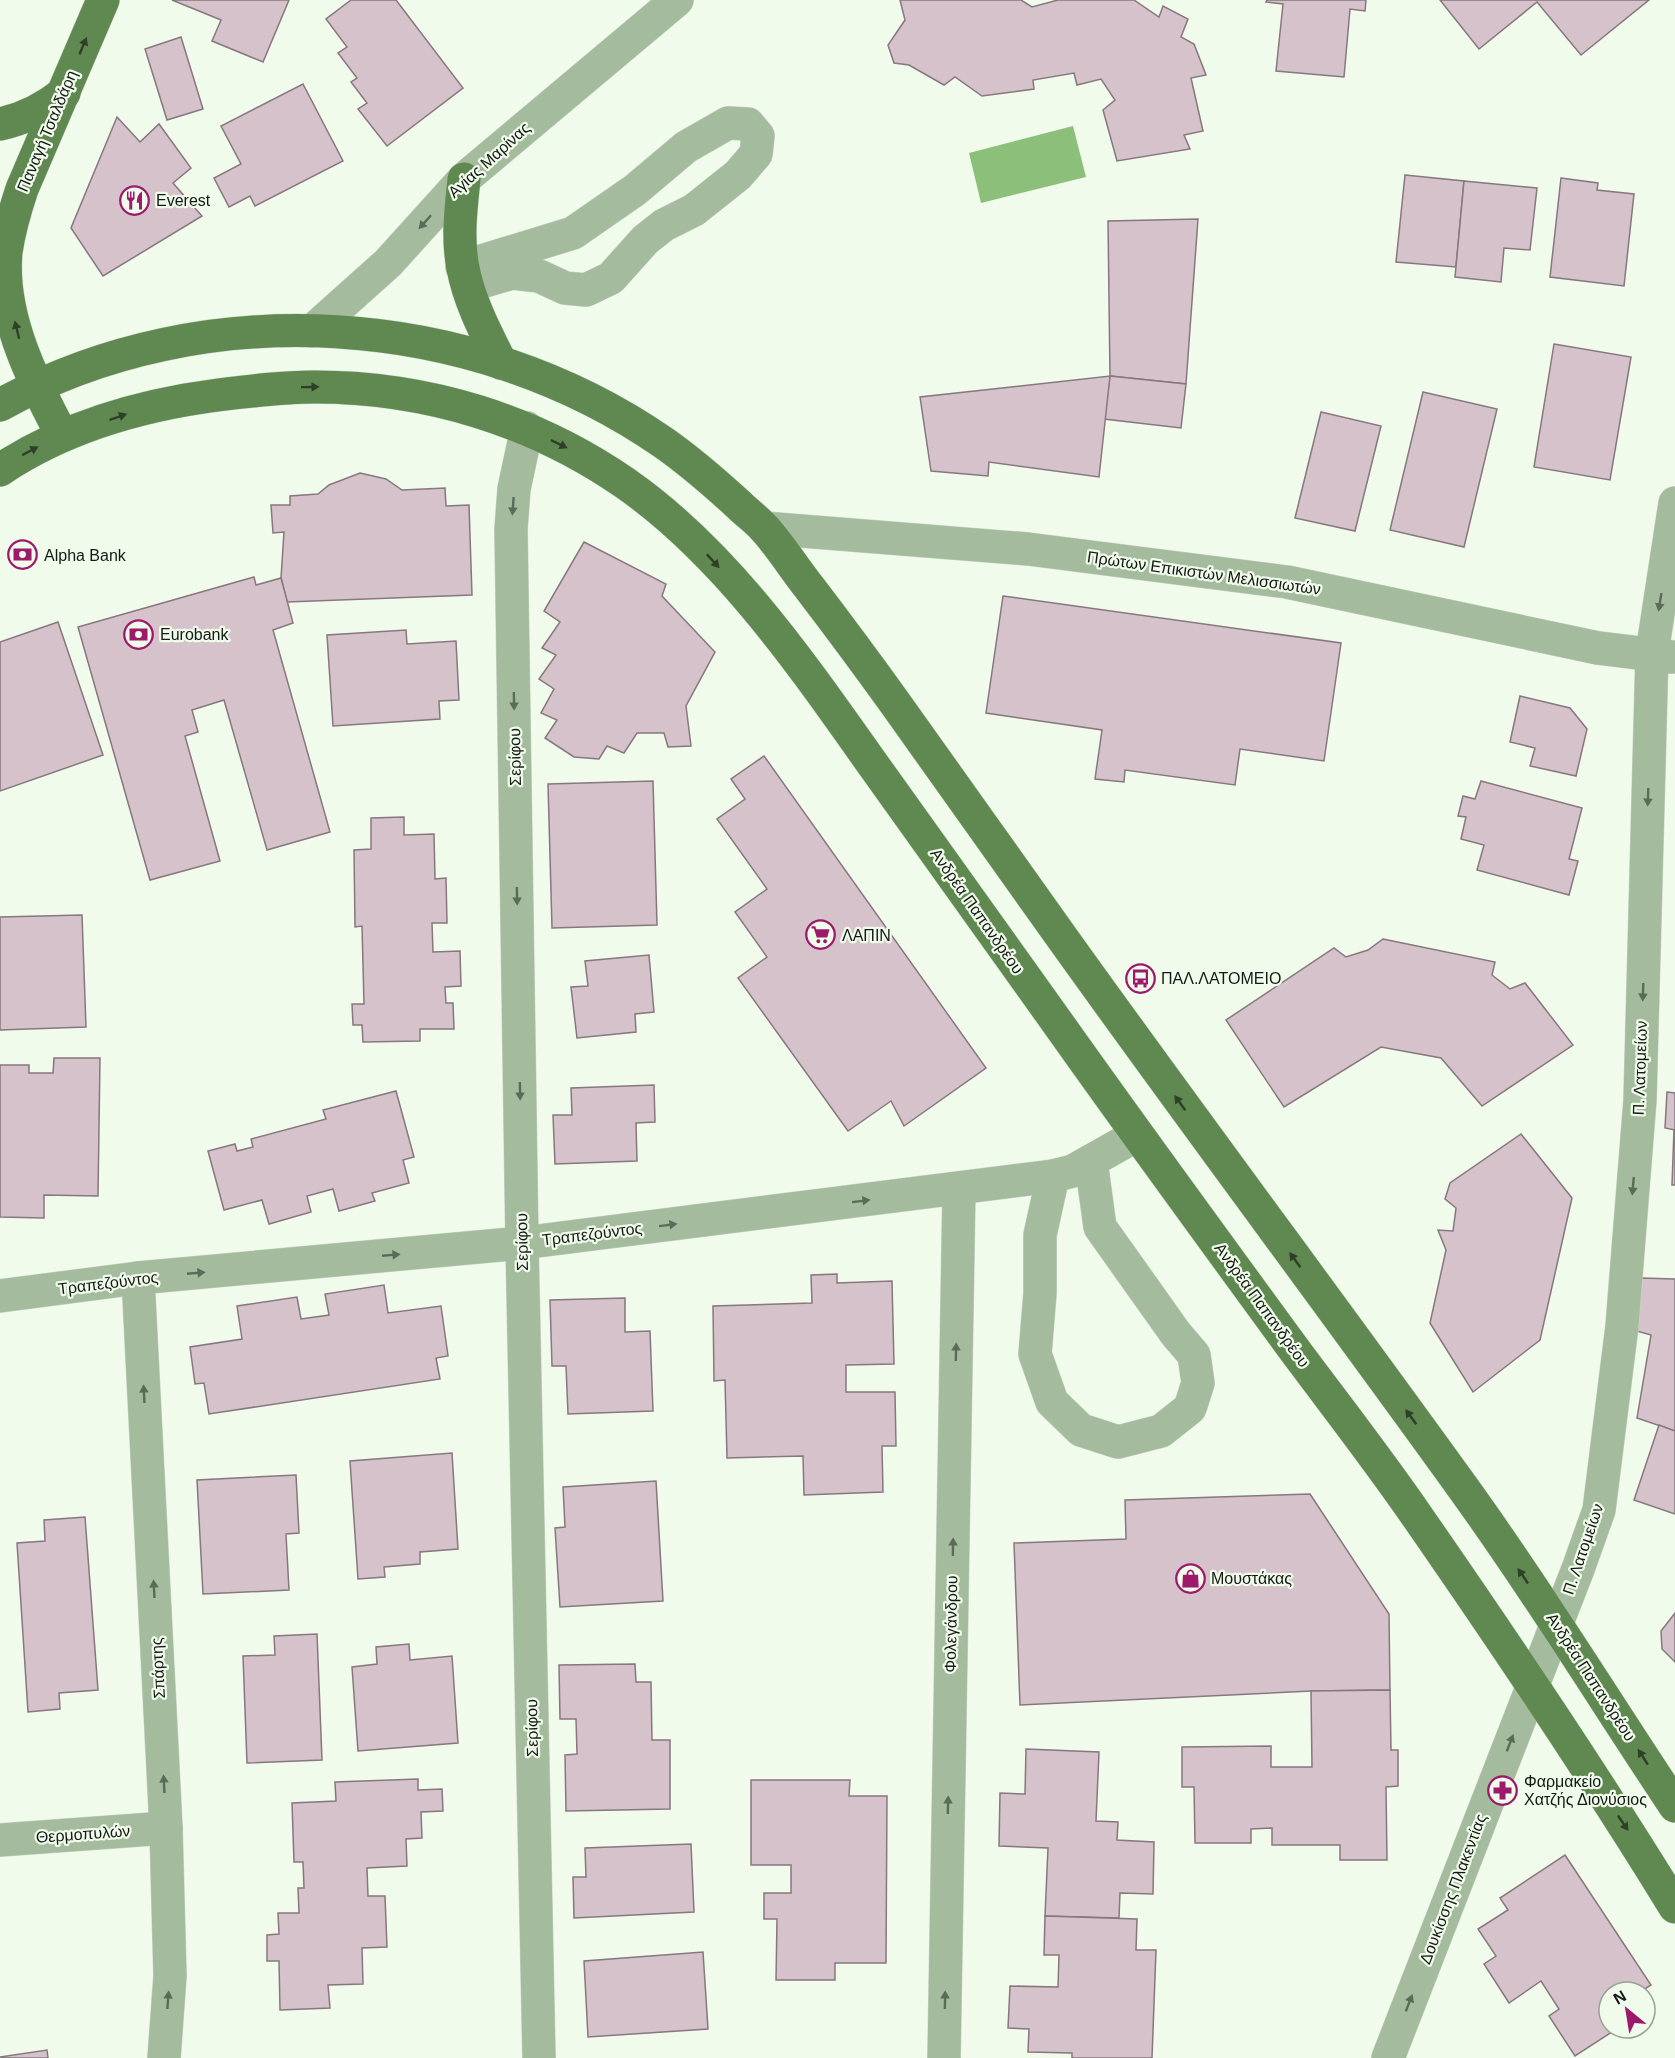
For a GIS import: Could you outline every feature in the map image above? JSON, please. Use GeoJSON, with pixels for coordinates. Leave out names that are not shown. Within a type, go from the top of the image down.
{"type":"FeatureCollection","features":[{"type":"Feature","properties":{"kind":"main road","name":"Παναγή Τσαλδάρη"},"geometry":{"type":"LineString","coordinates":[[62,435],[36,386],[19,341],[8,298],[6,252],[12,219],[22,189],[102,0]]}},
{"type":"Feature","properties":{"kind":"main road"},"geometry":{"type":"LineString","coordinates":[[0,124],[26,117],[48,106],[64,93]]}},
{"type":"Feature","properties":{"kind":"main road"},"geometry":{"type":"LineString","coordinates":[[464,179],[459,225],[465,276],[476,310],[501,363]]}},
{"type":"Feature","properties":{"kind":"main road","name":"Ανδρέα Παπανδρέου"},"geometry":{"type":"LineString","coordinates":[[0,405],[36,386],[118,355],[171,342],[270,331],[355,333],[444,347],[501,363],[557,385],[605,408],[658,439],[701,470],[764,528],[863,658],[1184,1108],[1463,1488],[1556,1624],[1675,1806]]}},
{"type":"Feature","properties":{"kind":"main road","name":"Ανδρέα Παπανδρέου"},"geometry":{"type":"LineString","coordinates":[[0,470],[27,452],[62,435],[131,412],[187,399],[269,389],[312,387],[393,392],[436,400],[527,428],[581,455],[668,516],[749,600],[820,690],[1137,1135],[1417,1515],[1629,1832],[1675,1907]]}},
{"type":"Feature","properties":{"kind":"street","name":"Αγίας Μαρίνας"},"geometry":{"type":"LineString","coordinates":[[312,331],[388,263],[464,179],[677,0]]}},
{"type":"Feature","properties":{"kind":"street"},"geometry":{"type":"LineString","coordinates":[[728,123],[748,124],[758,136],[756,154],[738,175],[694,210],[664,225],[645,240],[611,278],[603,282],[586,290],[565,288],[539,276],[512,273],[465,276],[573,233],[635,190],[686,147],[728,123]]}},
{"type":"Feature","properties":{"kind":"street","name":"Σερίφου"},"geometry":{"type":"LineString","coordinates":[[527,428],[514,489],[512,529],[522,1243],[539,2058]]}},
{"type":"Feature","properties":{"kind":"street","name":"Π. Λατομείων"},"geometry":{"type":"LineString","coordinates":[[1532,1687],[1599,1510],[1622,1326],[1640,1100],[1664,655],[1675,503]]}},
{"type":"Feature","properties":{"kind":"street","name":"Πρώτων Επικιστών Μελισσιωτών"},"geometry":{"type":"LineString","coordinates":[[764,528],[1028,549],[1287,582],[1598,648],[1664,655]]}},
{"type":"Feature","properties":{"kind":"street","name":"Τραπεζούντος"},"geometry":{"type":"LineString","coordinates":[[0,1296],[138,1278],[522,1243],[1053,1176],[1073,1171],[1137,1135]]}},
{"type":"Feature","properties":{"kind":"street"},"geometry":{"type":"LineString","coordinates":[[1053,1176],[1040,1235],[1040,1293],[1035,1354],[1052,1402],[1081,1430],[1118,1442],[1161,1431],[1190,1408],[1198,1383],[1194,1355],[1176,1334],[1100,1227],[1091,1161]]}},
{"type":"Feature","properties":{"kind":"street","name":"Φολεγάνδρου"},"geometry":{"type":"LineString","coordinates":[[944,2058],[959,1189]]}},
{"type":"Feature","properties":{"kind":"street","name":"Σπάρτης"},"geometry":{"type":"LineString","coordinates":[[138,1278],[166,1828],[170,1976],[164,2058]]}},
{"type":"Feature","properties":{"kind":"street","name":"Δουκίσσης Πλακεντίας"},"geometry":{"type":"LineString","coordinates":[[1388,2058],[1532,1687]]}},
{"type":"Feature","properties":{"kind":"street","name":"Θερμοπυλών"},"geometry":{"type":"LineString","coordinates":[[0,1840],[166,1828]]}},
{"type":"Feature","properties":{"kind":"shaded area"},"geometry":{"type":"Polygon","coordinates":[[[1073,126],[1086,177],[981,203],[969,153],[1073,126]]]}},
{"type":"Feature","properties":{"kind":"building"},"geometry":{"type":"Polygon","coordinates":[[[172,0],[289,0],[263,62],[212,41],[221,20],[172,0]]]}},
{"type":"Feature","properties":{"kind":"building"},"geometry":{"type":"Polygon","coordinates":[[[351,0],[396,0],[463,88],[387,146],[358,109],[367,103],[351,82],[357,78],[338,53],[347,47],[326,19],[351,0]]]}},
{"type":"Feature","properties":{"kind":"building"},"geometry":{"type":"Polygon","coordinates":[[[900,0],[1021,0],[1032,7],[1058,0],[1134,0],[1159,17],[1163,6],[1188,19],[1181,37],[1194,44],[1206,75],[1191,78],[1203,131],[1184,135],[1190,149],[1117,161],[1103,110],[1115,100],[1101,79],[1077,85],[1074,73],[1033,80],[1034,89],[982,96],[955,77],[944,85],[909,65],[894,63],[888,45],[905,20],[900,0]]]}},
{"type":"Feature","properties":{"kind":"building"},"geometry":{"type":"Polygon","coordinates":[[[1267,0],[1366,0],[1365,11],[1350,9],[1344,77],[1276,71],[1283,4],[1266,2],[1267,0]]]}},
{"type":"Feature","properties":{"kind":"building"},"geometry":{"type":"Polygon","coordinates":[[[1440,0],[1649,0],[1581,55],[1537,2],[1479,49],[1440,0]]]}},
{"type":"Feature","properties":{"kind":"building"},"geometry":{"type":"Polygon","coordinates":[[[181,37],[203,109],[167,120],[145,49],[181,37]]]}},
{"type":"Feature","properties":{"kind":"building"},"geometry":{"type":"Polygon","coordinates":[[[303,84],[343,161],[255,206],[250,196],[229,207],[214,178],[241,164],[221,126],[303,84]]]}},
{"type":"Feature","properties":{"kind":"building","name":"Everest"},"geometry":{"type":"Polygon","coordinates":[[[117,117],[140,142],[159,124],[191,168],[173,183],[202,216],[103,276],[71,228],[117,117]]]}},
{"type":"Feature","properties":{"kind":"building"},"geometry":{"type":"Polygon","coordinates":[[[1405,175],[1464,181],[1456,267],[1396,262],[1405,175]]]}},
{"type":"Feature","properties":{"kind":"building"},"geometry":{"type":"Polygon","coordinates":[[[1561,178],[1598,183],[1597,190],[1634,194],[1624,286],[1550,277],[1561,178]]]}},
{"type":"Feature","properties":{"kind":"building"},"geometry":{"type":"Polygon","coordinates":[[[1464,181],[1537,188],[1530,250],[1504,248],[1501,282],[1455,277],[1464,181]]]}},
{"type":"Feature","properties":{"kind":"building"},"geometry":{"type":"Polygon","coordinates":[[[1198,219],[1186,384],[1110,376],[1108,221],[1198,219]]]}},
{"type":"Feature","properties":{"kind":"building"},"geometry":{"type":"Polygon","coordinates":[[[1554,344],[1631,357],[1610,480],[1534,467],[1554,344]]]}},
{"type":"Feature","properties":{"kind":"building"},"geometry":{"type":"Polygon","coordinates":[[[1110,376],[1186,384],[1181,428],[1104,419],[1110,376]]]}},
{"type":"Feature","properties":{"kind":"building"},"geometry":{"type":"Polygon","coordinates":[[[1110,376],[1099,477],[989,462],[988,476],[931,471],[920,397],[1110,376]]]}},
{"type":"Feature","properties":{"kind":"building"},"geometry":{"type":"Polygon","coordinates":[[[1423,392],[1497,409],[1464,547],[1390,530],[1423,392]]]}},
{"type":"Feature","properties":{"kind":"building"},"geometry":{"type":"Polygon","coordinates":[[[1321,412],[1381,426],[1355,531],[1295,518],[1321,412]]]}},
{"type":"Feature","properties":{"kind":"building"},"geometry":{"type":"Polygon","coordinates":[[[360,473],[386,479],[402,490],[445,488],[446,506],[469,505],[472,595],[287,602],[281,578],[284,532],[273,533],[271,505],[290,505],[290,496],[318,494],[329,485],[360,473]]]}},
{"type":"Feature","properties":{"kind":"building"},"geometry":{"type":"Polygon","coordinates":[[[584,542],[666,584],[662,596],[715,652],[686,706],[691,746],[668,747],[664,733],[637,733],[624,753],[607,746],[599,759],[574,757],[545,738],[557,720],[541,713],[554,689],[539,679],[556,655],[542,648],[560,622],[544,611],[584,542]]]}},
{"type":"Feature","properties":{"kind":"building"},"geometry":{"type":"Polygon","coordinates":[[[254,577],[256,585],[281,578],[293,623],[273,630],[330,832],[267,850],[224,700],[192,710],[198,732],[185,736],[220,861],[150,880],[78,627],[254,577]]]}},
{"type":"Feature","properties":{"kind":"building"},"geometry":{"type":"Polygon","coordinates":[[[1003,596],[1341,643],[1324,761],[1240,749],[1235,785],[1125,770],[1124,782],[1095,779],[1102,730],[986,713],[1003,596]]]}},
{"type":"Feature","properties":{"kind":"building"},"geometry":{"type":"Polygon","coordinates":[[[58,622],[103,755],[0,791],[0,642],[58,622]]]}},
{"type":"Feature","properties":{"kind":"building"},"geometry":{"type":"Polygon","coordinates":[[[406,630],[407,644],[456,641],[459,700],[439,701],[440,719],[333,726],[327,635],[406,630]]]}},
{"type":"Feature","properties":{"kind":"building"},"geometry":{"type":"Polygon","coordinates":[[[1520,696],[1570,708],[1587,729],[1576,776],[1530,766],[1535,748],[1510,742],[1520,696]]]}},
{"type":"Feature","properties":{"kind":"building","name":"ΛΑΠΙΝ"},"geometry":{"type":"Polygon","coordinates":[[[764,756],[986,1068],[904,1126],[891,1101],[848,1131],[738,978],[767,957],[735,912],[767,889],[717,819],[745,799],[731,779],[764,756]]]}},
{"type":"Feature","properties":{"kind":"building"},"geometry":{"type":"Polygon","coordinates":[[[653,781],[657,925],[552,928],[548,784],[653,781]]]}},
{"type":"Feature","properties":{"kind":"building"},"geometry":{"type":"Polygon","coordinates":[[[1481,781],[1582,808],[1569,859],[1578,861],[1569,895],[1477,870],[1484,845],[1461,839],[1466,817],[1458,816],[1463,796],[1475,799],[1481,781]]]}},
{"type":"Feature","properties":{"kind":"building"},"geometry":{"type":"Polygon","coordinates":[[[404,817],[404,835],[434,834],[435,879],[446,878],[447,923],[432,923],[433,952],[460,951],[461,986],[445,987],[446,1003],[453,1003],[454,1029],[420,1029],[420,1041],[363,1042],[362,1025],[353,1025],[352,1004],[364,1004],[362,926],[355,927],[354,850],[371,849],[371,818],[404,817]]]}},
{"type":"Feature","properties":{"kind":"building"},"geometry":{"type":"Polygon","coordinates":[[[82,915],[86,1027],[0,1030],[0,917],[82,915]]]}},
{"type":"Feature","properties":{"kind":"building"},"geometry":{"type":"Polygon","coordinates":[[[1383,939],[1495,962],[1492,975],[1510,989],[1525,983],[1573,1045],[1482,1106],[1441,1058],[1381,1047],[1284,1107],[1226,1020],[1334,948],[1346,957],[1368,950],[1383,939]]]}},
{"type":"Feature","properties":{"kind":"building"},"geometry":{"type":"Polygon","coordinates":[[[649,955],[654,1012],[635,1014],[636,1032],[577,1038],[571,987],[588,986],[585,961],[649,955]]]}},
{"type":"Feature","properties":{"kind":"building"},"geometry":{"type":"Polygon","coordinates":[[[54,1058],[100,1058],[98,1196],[44,1195],[44,1218],[0,1217],[0,1065],[29,1065],[29,1073],[53,1073],[54,1058]]]}},
{"type":"Feature","properties":{"kind":"building"},"geometry":{"type":"Polygon","coordinates":[[[654,1085],[655,1122],[636,1123],[637,1161],[555,1164],[553,1115],[572,1115],[571,1088],[654,1085]]]}},
{"type":"Feature","properties":{"kind":"building"},"geometry":{"type":"Polygon","coordinates":[[[396,1091],[414,1157],[403,1160],[409,1183],[372,1193],[375,1201],[339,1211],[333,1189],[307,1196],[311,1212],[269,1224],[262,1200],[224,1210],[208,1151],[235,1144],[237,1151],[253,1147],[251,1139],[326,1119],[323,1110],[396,1091]]]}},
{"type":"Feature","properties":{"kind":"building"},"geometry":{"type":"Polygon","coordinates":[[[1667,1092],[1675,1093],[1675,1130],[1665,1128],[1667,1092]]]}},
{"type":"Feature","properties":{"kind":"building"},"geometry":{"type":"Polygon","coordinates":[[[1674,1130],[1675,1185],[1672,1185],[1674,1130]]]}},
{"type":"Feature","properties":{"kind":"building"},"geometry":{"type":"Polygon","coordinates":[[[1521,1134],[1572,1198],[1540,1340],[1473,1392],[1430,1323],[1446,1250],[1438,1230],[1453,1231],[1456,1208],[1445,1199],[1450,1183],[1521,1134]]]}},
{"type":"Feature","properties":{"kind":"building"},"geometry":{"type":"Polygon","coordinates":[[[837,1274],[837,1283],[892,1281],[894,1364],[846,1365],[846,1392],[895,1392],[896,1446],[882,1446],[883,1492],[804,1495],[803,1456],[727,1458],[725,1380],[714,1381],[713,1306],[812,1303],[811,1275],[837,1274]]]}},
{"type":"Feature","properties":{"kind":"building"},"geometry":{"type":"Polygon","coordinates":[[[1641,1278],[1675,1279],[1675,1431],[1637,1418],[1651,1335],[1633,1330],[1641,1278]]]}},
{"type":"Feature","properties":{"kind":"building"},"geometry":{"type":"Polygon","coordinates":[[[384,1285],[388,1313],[441,1306],[448,1356],[436,1358],[440,1379],[209,1414],[204,1383],[195,1384],[190,1347],[242,1339],[237,1306],[297,1297],[301,1319],[329,1315],[325,1294],[384,1285]]]}},
{"type":"Feature","properties":{"kind":"building"},"geometry":{"type":"Polygon","coordinates":[[[625,1298],[625,1332],[650,1331],[653,1411],[568,1414],[566,1366],[552,1366],[550,1300],[625,1298]]]}},
{"type":"Feature","properties":{"kind":"building"},"geometry":{"type":"Polygon","coordinates":[[[1659,1425],[1675,1431],[1675,1514],[1634,1500],[1659,1425]]]}},
{"type":"Feature","properties":{"kind":"building"},"geometry":{"type":"Polygon","coordinates":[[[452,1453],[458,1549],[420,1552],[420,1564],[384,1567],[385,1577],[358,1579],[350,1461],[452,1453]]]}},
{"type":"Feature","properties":{"kind":"building"},"geometry":{"type":"Polygon","coordinates":[[[296,1475],[299,1533],[286,1534],[289,1590],[203,1594],[197,1480],[296,1475]]]}},
{"type":"Feature","properties":{"kind":"building"},"geometry":{"type":"Polygon","coordinates":[[[656,1481],[663,1601],[560,1607],[555,1528],[565,1527],[563,1487],[656,1481]]]}},
{"type":"Feature","properties":{"kind":"building","name":"Μουστάκας"},"geometry":{"type":"Polygon","coordinates":[[[1310,1494],[1389,1614],[1390,1690],[1311,1691],[1020,1705],[1014,1543],[1126,1539],[1125,1500],[1310,1494]]]}},
{"type":"Feature","properties":{"kind":"building"},"geometry":{"type":"Polygon","coordinates":[[[85,1517],[98,1690],[59,1693],[60,1709],[28,1712],[17,1543],[45,1541],[44,1520],[85,1517]]]}},
{"type":"Feature","properties":{"kind":"building"},"geometry":{"type":"Polygon","coordinates":[[[1675,1613],[1675,1662],[1662,1649],[1661,1631],[1675,1613]]]}},
{"type":"Feature","properties":{"kind":"building"},"geometry":{"type":"Polygon","coordinates":[[[317,1634],[322,1760],[247,1763],[243,1656],[275,1655],[274,1636],[317,1634]]]}},
{"type":"Feature","properties":{"kind":"building"},"geometry":{"type":"Polygon","coordinates":[[[409,1644],[410,1660],[452,1656],[458,1743],[358,1751],[352,1667],[377,1664],[376,1647],[409,1644]]]}},
{"type":"Feature","properties":{"kind":"building"},"geometry":{"type":"Polygon","coordinates":[[[635,1664],[636,1682],[651,1682],[652,1740],[670,1740],[670,1809],[566,1811],[565,1755],[577,1754],[576,1719],[560,1719],[559,1665],[635,1664]]]}},
{"type":"Feature","properties":{"kind":"building"},"geometry":{"type":"Polygon","coordinates":[[[1390,1690],[1391,1750],[1398,1750],[1398,1786],[1386,1787],[1387,1860],[1340,1860],[1340,1845],[1272,1845],[1272,1828],[1251,1829],[1251,1843],[1195,1843],[1194,1787],[1182,1787],[1182,1747],[1271,1746],[1271,1767],[1312,1767],[1311,1691],[1390,1690]]]}},
{"type":"Feature","properties":{"kind":"building"},"geometry":{"type":"Polygon","coordinates":[[[1026,1749],[1099,1752],[1096,1821],[1118,1822],[1117,1840],[1154,1842],[1153,1894],[1120,1893],[1119,1918],[1045,1916],[1048,1848],[999,1846],[1000,1793],[1025,1794],[1026,1749]]]}},
{"type":"Feature","properties":{"kind":"building"},"geometry":{"type":"Polygon","coordinates":[[[418,1779],[418,1790],[442,1789],[443,1811],[421,1812],[422,1838],[406,1839],[407,1866],[367,1868],[368,1896],[385,1896],[387,1947],[362,1948],[363,1984],[328,1985],[330,2008],[280,2010],[279,1961],[267,1961],[267,1935],[279,1934],[278,1913],[299,1913],[298,1888],[304,1888],[303,1862],[294,1862],[292,1803],[336,1801],[335,1782],[418,1779]]]}},
{"type":"Feature","properties":{"kind":"building"},"geometry":{"type":"Polygon","coordinates":[[[751,1780],[850,1780],[849,1796],[887,1796],[886,1963],[835,1963],[835,1980],[776,1980],[777,1919],[764,1919],[764,1893],[791,1893],[791,1865],[751,1865],[751,1780]]]}},
{"type":"Feature","properties":{"kind":"building"},"geometry":{"type":"Polygon","coordinates":[[[691,1844],[694,1912],[574,1918],[573,1877],[586,1877],[585,1848],[691,1844]]]}},
{"type":"Feature","properties":{"kind":"building"},"geometry":{"type":"Polygon","coordinates":[[[1565,1855],[1648,1980],[1597,1980],[1597,2040],[1600,2040],[1575,2056],[1549,2016],[1559,2009],[1541,1981],[1509,2003],[1484,1964],[1496,1956],[1478,1929],[1508,1910],[1500,1898],[1565,1855]]]}},
{"type":"Feature","properties":{"kind":"building"},"geometry":{"type":"Polygon","coordinates":[[[1045,1916],[1137,1919],[1136,1950],[1156,1950],[1152,2058],[1072,2058],[1072,2053],[1028,2052],[1029,2029],[1008,2028],[1010,1986],[1058,1987],[1059,1955],[1044,1955],[1045,1916]]]}},
{"type":"Feature","properties":{"kind":"building"},"geometry":{"type":"Polygon","coordinates":[[[703,1952],[708,2029],[588,2037],[584,1961],[703,1952]]]}},
{"type":"Feature","properties":{"kind":"building"},"geometry":{"type":"Polygon","coordinates":[[[47,2050],[48,2058],[0,2058],[0,2057],[47,2050]]]}},
{"type":"Feature","properties":{"kind":"place","name":"Everest"},"geometry":{"type":"Point","coordinates":[135,200]}},
{"type":"Feature","properties":{"kind":"place","name":"Alpha Bank"},"geometry":{"type":"Point","coordinates":[23,555]}},
{"type":"Feature","properties":{"kind":"place","name":"Eurobank"},"geometry":{"type":"Point","coordinates":[139,634]}},
{"type":"Feature","properties":{"kind":"place","name":"ΛΑΠΙΝ"},"geometry":{"type":"Point","coordinates":[821,935]}},
{"type":"Feature","properties":{"kind":"place","name":"ΠΑΛ.ΛΑΤΟΜΕΙΟ"},"geometry":{"type":"Point","coordinates":[1140,978]}},
{"type":"Feature","properties":{"kind":"place","name":"Μουστάκας"},"geometry":{"type":"Point","coordinates":[1190,1578]}},
{"type":"Feature","properties":{"kind":"place","name":"Φαρμακείο Χατζής Διονύσιος"},"geometry":{"type":"Point","coordinates":[1503,1790]}}]}
